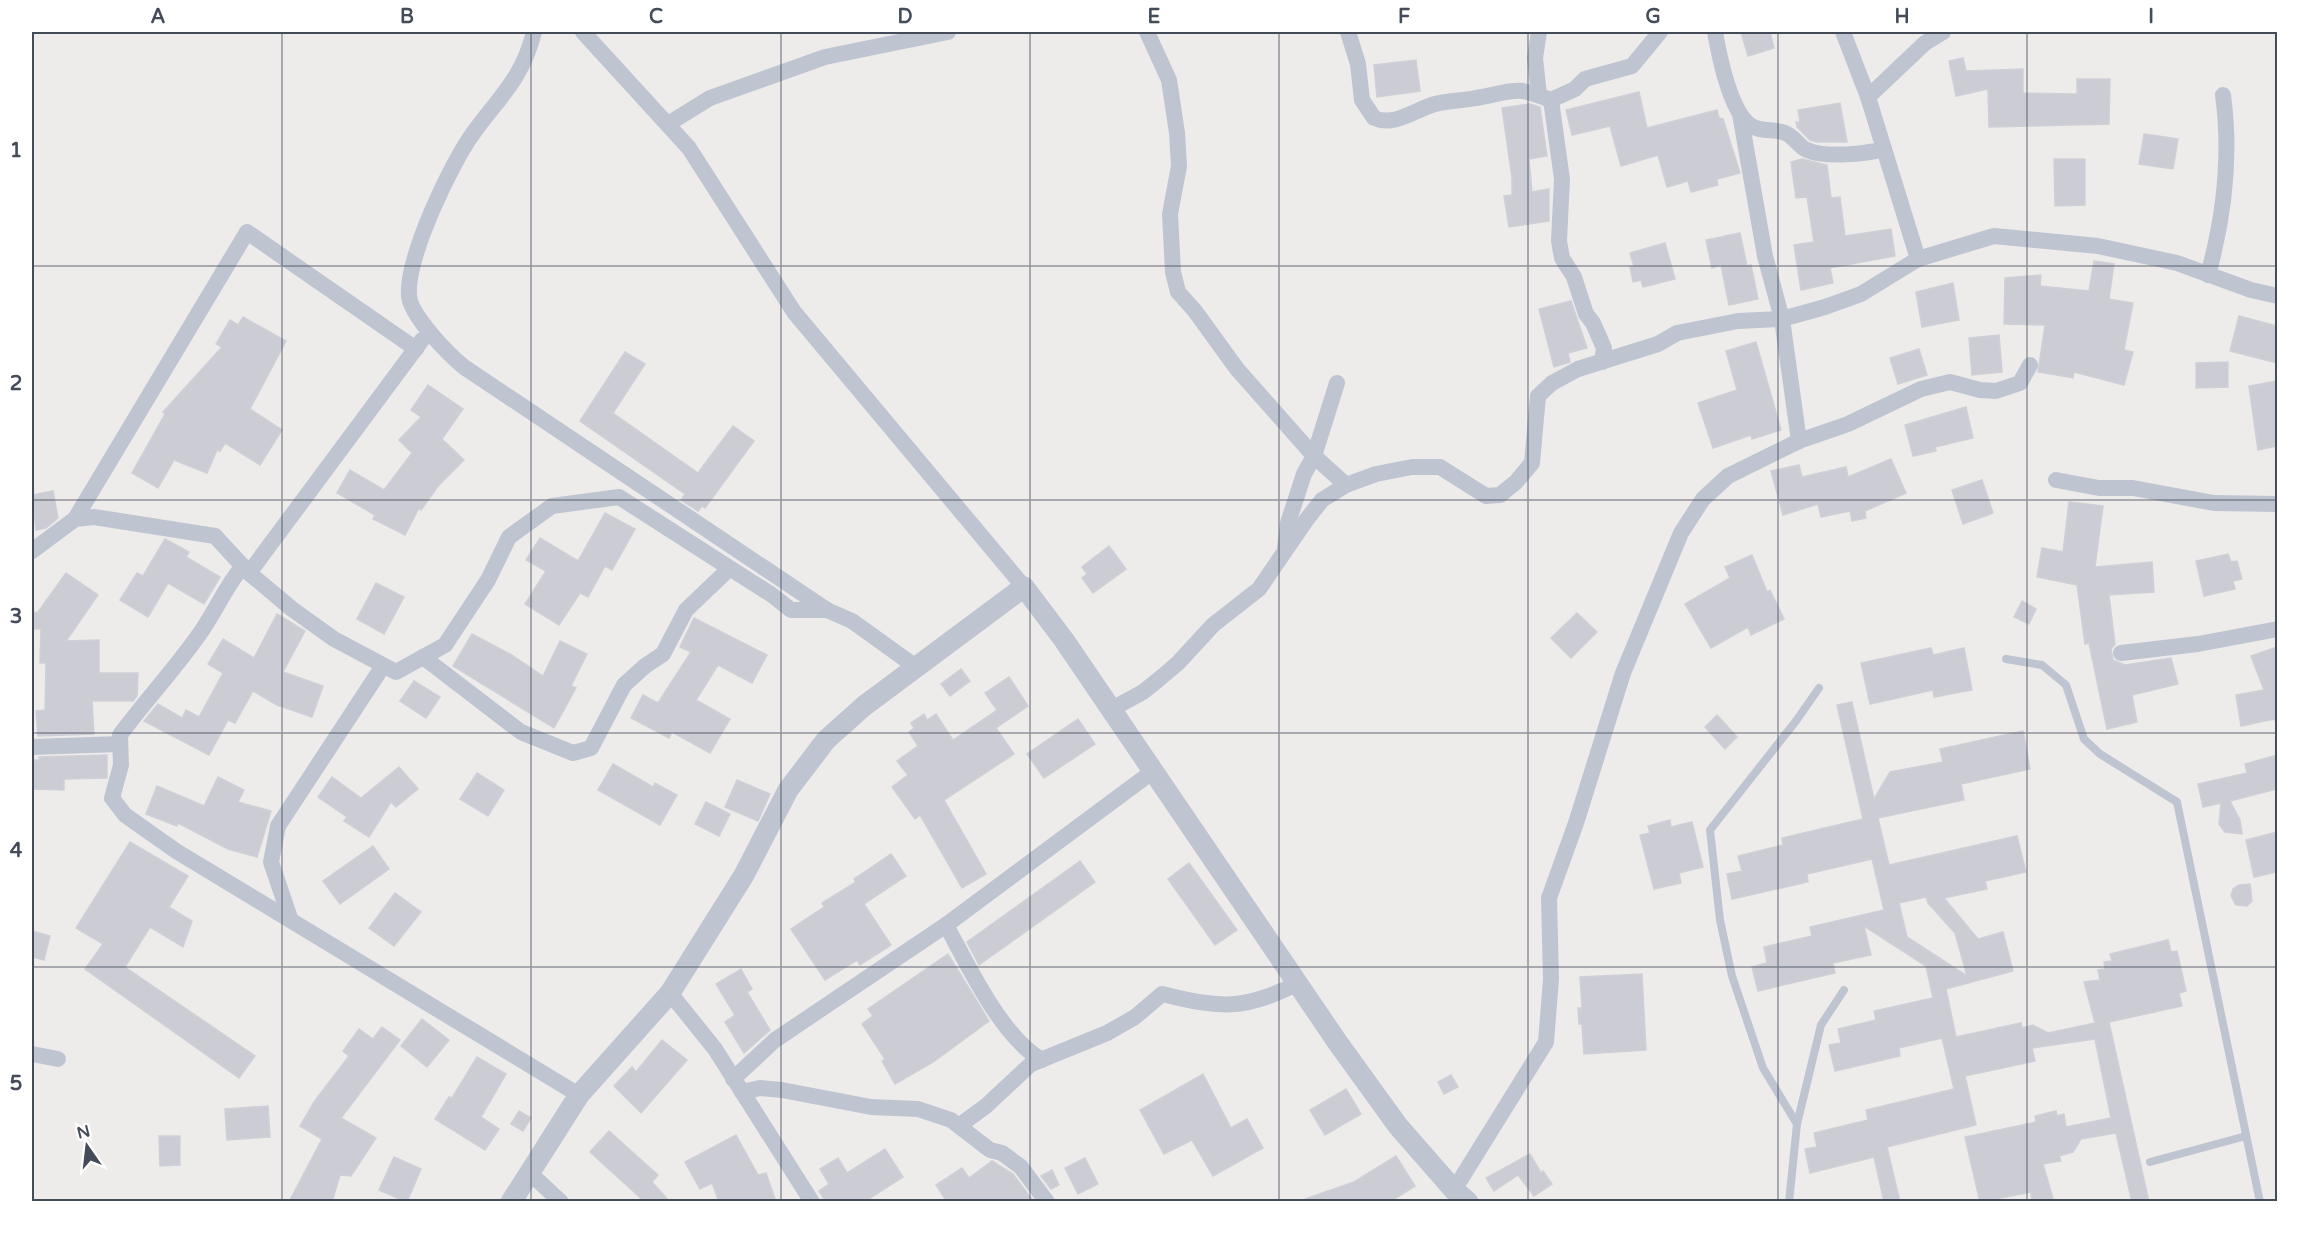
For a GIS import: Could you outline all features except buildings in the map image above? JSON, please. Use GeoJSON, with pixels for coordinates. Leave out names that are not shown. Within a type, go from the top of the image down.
{"type":"FeatureCollection","features":[{"type":"Feature","properties":{"kind":"street"},"geometry":{"type":"LineString","coordinates":[[534,32],[528,54],[514,82],[474,132],[448,174],[413,259],[409,298],[443,350],[464,367],[827,610],[852,621],[916,667]]}},
{"type":"Feature","properties":{"kind":"street"},"geometry":{"type":"LineString","coordinates":[[583,32],[689,148],[794,312],[1024,587],[1398,1126],[1458,1198],[1546,1042],[1551,979],[1549,898],[1623,673],[1681,533],[1703,499],[1728,476],[1799,441],[1848,424],[1921,389],[1950,382],[1980,390],[2004,389],[2020,383],[2030,365]]}},
{"type":"Feature","properties":{"kind":"street"},"geometry":{"type":"LineString","coordinates":[[668,124],[710,98],[825,57],[948,32]]}},
{"type":"Feature","properties":{"kind":"street"},"geometry":{"type":"LineString","coordinates":[[1147,32],[1169,80],[1177,133],[1179,166],[1170,214],[1173,272],[1178,292],[1195,310],[1237,369],[1314,456],[1346,485]]}},
{"type":"Feature","properties":{"kind":"street"},"geometry":{"type":"LineString","coordinates":[[1348,32],[1358,64],[1362,100],[1374,118],[1392,122],[1433,105],[1508,90],[1524,90],[1545,97],[1575,89],[1585,79],[1632,66],[1660,32]]}},
{"type":"Feature","properties":{"kind":"street"},"geometry":{"type":"LineString","coordinates":[[1539,32],[1535,58],[1560,151],[1562,179],[1559,241],[1562,258],[1574,277],[1603,355]]}},
{"type":"Feature","properties":{"kind":"street"},"geometry":{"type":"LineString","coordinates":[[1715,32],[1728,84],[1740,114],[1765,256],[1782,319],[1799,441]]}},
{"type":"Feature","properties":{"kind":"street"},"geometry":{"type":"LineString","coordinates":[[1843,32],[1868,97],[1918,259]]}},
{"type":"Feature","properties":{"kind":"street"},"geometry":{"type":"LineString","coordinates":[[1868,97],[1925,43],[1943,32]]}},
{"type":"Feature","properties":{"kind":"street"},"geometry":{"type":"LineString","coordinates":[[2208,275],[2216,247],[2225,177],[2227,127],[2223,95]]}},
{"type":"Feature","properties":{"kind":"street"},"geometry":{"type":"LineString","coordinates":[[1740,114],[1751,126],[1770,132],[1784,132],[1806,150],[1846,155],[1867,154],[1884,149]]}},
{"type":"Feature","properties":{"kind":"street"},"geometry":{"type":"LineString","coordinates":[[32,551],[75,519],[247,232],[416,349]]}},
{"type":"Feature","properties":{"kind":"street"},"geometry":{"type":"LineString","coordinates":[[1110,710],[1143,692],[1178,663],[1213,625],[1258,589],[1322,500],[1346,485],[1376,474],[1412,467],[1440,467],[1486,496],[1500,495],[1516,482],[1532,463],[1538,396],[1561,378],[1603,355],[1619,357],[1697,329],[1738,321],[1782,319],[1861,294],[1918,259],[1994,236],[2098,246],[2177,263],[2251,290],[2277,296]]}},
{"type":"Feature","properties":{"kind":"street"},"geometry":{"type":"LineString","coordinates":[[429,331],[246,570],[229,582],[219,606],[197,638],[120,735],[121,765],[112,798],[125,816],[176,851],[579,1095]]}},
{"type":"Feature","properties":{"kind":"street"},"geometry":{"type":"LineString","coordinates":[[1285,552],[1288,523],[1304,474],[1314,456],[1336,383]]}},
{"type":"Feature","properties":{"kind":"street"},"geometry":{"type":"LineString","coordinates":[[2056,480],[2099,488],[2133,488],[2214,502],[2277,504]]}},
{"type":"Feature","properties":{"kind":"street"},"geometry":{"type":"LineString","coordinates":[[75,519],[94,517],[215,536],[246,570],[334,639],[396,672],[445,645],[488,580],[509,537],[552,506],[619,497],[772,595],[791,610],[827,610]]}},
{"type":"Feature","properties":{"kind":"street"},"geometry":{"type":"LineString","coordinates":[[423,657],[521,732],[573,753],[591,748],[624,685],[645,666],[663,654],[686,610],[729,569]]}},
{"type":"Feature","properties":{"kind":"street"},"geometry":{"type":"LineString","coordinates":[[511,1202],[531,1174],[579,1095],[670,993],[744,875],[789,790],[825,740],[864,706],[1024,587]]}},
{"type":"Feature","properties":{"kind":"street"},"geometry":{"type":"LineString","coordinates":[[2121,653],[2198,644],[2277,629]]}},
{"type":"Feature","properties":{"kind":"street"},"geometry":{"type":"LineString","coordinates":[[290,918],[271,862],[278,826],[383,666]]}},
{"type":"Feature","properties":{"kind":"street"},"geometry":{"type":"LineString","coordinates":[[32,747],[120,744]]}},
{"type":"Feature","properties":{"kind":"street"},"geometry":{"type":"LineString","coordinates":[[737,1086],[776,1040],[946,925],[1152,772]]}},
{"type":"Feature","properties":{"kind":"street"},"geometry":{"type":"LineString","coordinates":[[946,925],[981,987],[1013,1035],[1030,1053],[1042,1060]]}},
{"type":"Feature","properties":{"kind":"street"},"geometry":{"type":"LineString","coordinates":[[960,1125],[986,1106],[1031,1064],[1107,1033],[1135,1017],[1162,994],[1204,1005],[1236,1004],[1267,999],[1298,983]]}},
{"type":"Feature","properties":{"kind":"street"},"geometry":{"type":"LineString","coordinates":[[670,993],[709,1039],[812,1202]]}},
{"type":"Feature","properties":{"kind":"street"},"geometry":{"type":"LineString","coordinates":[[32,1054],[58,1059]]}},
{"type":"Feature","properties":{"kind":"street"},"geometry":{"type":"LineString","coordinates":[[737,1086],[771,1088],[871,1107],[918,1109],[960,1125],[990,1150],[1002,1153],[1021,1167],[1047,1202]]}},
{"type":"Feature","properties":{"kind":"street"},"geometry":{"type":"LineString","coordinates":[[531,1174],[561,1202]]}},
{"type":"Feature","properties":{"kind":"lane"},"geometry":{"type":"LineString","coordinates":[[2006,659],[2042,665],[2066,685],[2084,739],[2100,754],[2177,802],[2260,1202]]}},
{"type":"Feature","properties":{"kind":"lane"},"geometry":{"type":"LineString","coordinates":[[1797,1124],[1763,1068],[1732,976],[1720,920],[1710,830],[1796,721],[1819,688]]}},
{"type":"Feature","properties":{"kind":"lane"},"geometry":{"type":"LineString","coordinates":[[1789,1202],[1797,1124],[1821,1025],[1844,990]]}},
{"type":"Feature","properties":{"kind":"lane"},"geometry":{"type":"LineString","coordinates":[[2150,1162],[2246,1136]]}}]}
